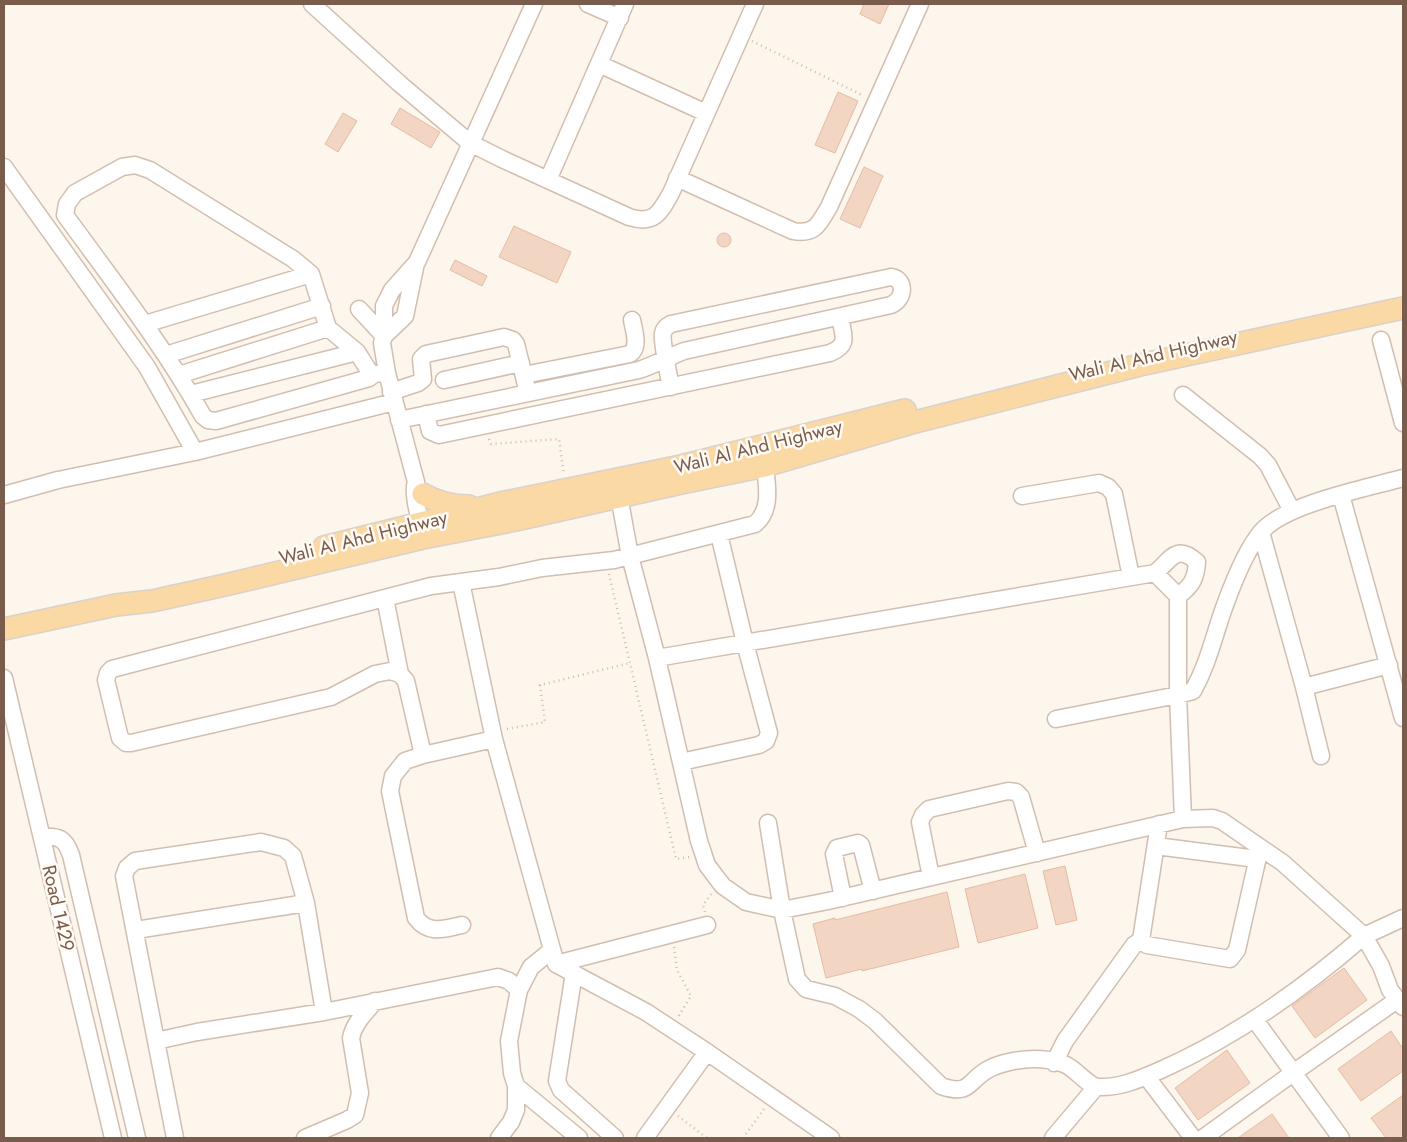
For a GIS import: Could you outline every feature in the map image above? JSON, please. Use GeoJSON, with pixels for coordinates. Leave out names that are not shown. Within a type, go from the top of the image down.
{"type":"FeatureCollection","features":[{"type":"Feature","properties":{"kind":"main road","name":"Wali Al Ahd Highway"},"geometry":{"type":"LineString","coordinates":[[116,605],[151,591],[390,530],[426,530],[516,520],[681,466],[907,410],[1403,300]]}},
{"type":"Feature","properties":{"kind":"main road","name":"Wali Al Ahd Highway"},"geometry":{"type":"LineString","coordinates":[[4,629],[116,605],[152,600],[225,585],[426,530],[487,506],[565,489],[617,487],[765,466],[915,422],[1131,368],[1403,308]]}},
{"type":"Feature","properties":{"kind":"main road"},"geometry":{"type":"LineString","coordinates":[[390,530],[407,516],[418,491],[447,504],[487,506]]}},
{"type":"Feature","properties":{"kind":"street"},"geometry":{"type":"LineString","coordinates":[[312,4],[426,107],[470,143],[629,217],[646,220],[654,216],[664,206],[755,4]]}},
{"type":"Feature","properties":{"kind":"street"},"geometry":{"type":"LineString","coordinates":[[384,336],[405,316],[417,262],[534,4]]}},
{"type":"Feature","properties":{"kind":"street"},"geometry":{"type":"LineString","coordinates":[[548,180],[622,11],[588,4]]}},
{"type":"Feature","properties":{"kind":"street"},"geometry":{"type":"LineString","coordinates":[[677,178],[793,231],[813,230],[819,226],[920,4]]}},
{"type":"Feature","properties":{"kind":"street"},"geometry":{"type":"LineString","coordinates":[[599,64],[706,113]]}},
{"type":"Feature","properties":{"kind":"street"},"geometry":{"type":"LineString","coordinates":[[135,165],[150,170],[293,259],[311,274],[328,328],[357,352],[371,374],[380,374],[216,421],[208,420],[203,416],[191,394],[145,324],[65,216],[67,204],[75,193],[122,167],[135,165]]}},
{"type":"Feature","properties":{"kind":"street"},"geometry":{"type":"LineString","coordinates":[[4,167],[147,367],[195,452]]}},
{"type":"Feature","properties":{"kind":"street"},"geometry":{"type":"LineString","coordinates":[[417,262],[392,290],[384,306],[384,336],[380,374],[393,397],[418,491],[426,530]]}},
{"type":"Feature","properties":{"kind":"street"},"geometry":{"type":"LineString","coordinates":[[145,324],[311,274]]}},
{"type":"Feature","properties":{"kind":"street"},"geometry":{"type":"LineString","coordinates":[[399,420],[638,370],[653,365],[666,358],[684,350],[840,317],[897,302],[901,298],[902,292],[899,281],[891,277],[671,324],[667,326],[663,333],[666,358],[671,387]]}},
{"type":"Feature","properties":{"kind":"street"},"geometry":{"type":"LineString","coordinates":[[166,355],[322,306]]}},
{"type":"Feature","properties":{"kind":"street"},"geometry":{"type":"LineString","coordinates":[[360,309],[384,336]]}},
{"type":"Feature","properties":{"kind":"street"},"geometry":{"type":"LineString","coordinates":[[426,414],[430,430],[439,435],[830,353],[842,347],[844,342],[840,317]]}},
{"type":"Feature","properties":{"kind":"street"},"geometry":{"type":"LineString","coordinates":[[444,380],[630,354],[635,351],[636,346],[632,320]]}},
{"type":"Feature","properties":{"kind":"street"},"geometry":{"type":"LineString","coordinates":[[179,375],[328,328]]}},
{"type":"Feature","properties":{"kind":"street"},"geometry":{"type":"LineString","coordinates":[[4,495],[58,480],[195,452],[393,397],[422,379],[422,356],[504,336],[513,340],[516,344],[528,393]]}},
{"type":"Feature","properties":{"kind":"street"},"geometry":{"type":"LineString","coordinates":[[1381,340],[1399,391],[1403,423]]}},
{"type":"Feature","properties":{"kind":"street"},"geometry":{"type":"LineString","coordinates":[[191,394],[357,352]]}},
{"type":"Feature","properties":{"kind":"street"},"geometry":{"type":"LineString","coordinates":[[1182,395],[1260,456],[1268,465],[1292,511]]}},
{"type":"Feature","properties":{"kind":"street"},"geometry":{"type":"LineString","coordinates":[[400,674],[390,671],[375,674],[331,697],[126,743],[120,738],[106,680],[108,673],[112,669],[431,586],[499,577],[542,568],[606,561],[755,524],[762,518],[767,494],[765,466]]}},
{"type":"Feature","properties":{"kind":"street"},"geometry":{"type":"LineString","coordinates":[[1056,719],[1178,695],[1193,690],[1204,672],[1224,606],[1242,562],[1261,532],[1273,521],[1292,511],[1403,478]]}},
{"type":"Feature","properties":{"kind":"street"},"geometry":{"type":"LineString","coordinates":[[1022,496],[1098,483],[1108,487],[1114,494],[1130,577]]}},
{"type":"Feature","properties":{"kind":"street"},"geometry":{"type":"LineString","coordinates":[[617,487],[630,556],[657,658],[699,841],[707,865],[723,886],[746,902],[782,910],[931,878],[1159,824],[1183,819],[1213,818],[1222,821],[1259,853],[1283,863],[1364,936],[1381,966],[1390,990],[1400,1004],[1293,1073],[1203,1138]]}},
{"type":"Feature","properties":{"kind":"street"},"geometry":{"type":"LineString","coordinates":[[1341,495],[1403,718]]}},
{"type":"Feature","properties":{"kind":"street"},"geometry":{"type":"LineString","coordinates":[[1261,532],[1321,756]]}},
{"type":"Feature","properties":{"kind":"street"},"geometry":{"type":"LineString","coordinates":[[680,762],[759,745],[766,741],[769,733],[719,534]]}},
{"type":"Feature","properties":{"kind":"street"},"geometry":{"type":"LineString","coordinates":[[657,658],[1156,573],[1169,557],[1180,553],[1188,554],[1197,562],[1196,575],[1192,584],[1178,596]]}},
{"type":"Feature","properties":{"kind":"street"},"geometry":{"type":"LineString","coordinates":[[1156,573],[1178,596],[1178,695],[1183,819]]}},
{"type":"Feature","properties":{"kind":"street"},"geometry":{"type":"LineString","coordinates":[[461,582],[494,735],[554,957],[574,973],[646,1012],[831,1138]]}},
{"type":"Feature","properties":{"kind":"street"},"geometry":{"type":"LineString","coordinates":[[385,598],[400,674],[406,681],[422,755]]}},
{"type":"Feature","properties":{"kind":"street"},"geometry":{"type":"LineString","coordinates":[[1304,687],[1389,665]]}},
{"type":"Feature","properties":{"kind":"street","name":"Road 1429"},"geometry":{"type":"LineString","coordinates":[[4,678],[113,1138]]}},
{"type":"Feature","properties":{"kind":"street"},"geometry":{"type":"LineString","coordinates":[[462,925],[436,931],[427,928],[416,918],[390,784],[397,770],[406,762],[422,755],[494,735]]}},
{"type":"Feature","properties":{"kind":"street"},"geometry":{"type":"LineString","coordinates":[[931,878],[920,822],[923,815],[929,809],[1008,791],[1016,792],[1021,797],[1037,853]]}},
{"type":"Feature","properties":{"kind":"street"},"geometry":{"type":"LineString","coordinates":[[768,822],[782,910],[797,979],[806,989],[835,996],[875,1020],[941,1086],[954,1090],[966,1088],[987,1070],[1008,1063],[1035,1059],[1065,1064],[1096,1087],[1126,1085],[1186,1058],[1255,1020],[1364,936],[1403,918]]}},
{"type":"Feature","properties":{"kind":"street"},"geometry":{"type":"LineString","coordinates":[[1054,1063],[1065,1041],[1134,945],[1141,940],[1159,824]]}},
{"type":"Feature","properties":{"kind":"street"},"geometry":{"type":"LineString","coordinates":[[42,837],[55,836],[68,846],[71,855],[136,1138]]}},
{"type":"Feature","properties":{"kind":"street"},"geometry":{"type":"LineString","coordinates":[[175,1138],[124,876],[127,868],[135,861],[261,842],[284,848],[292,856],[306,903],[324,1012]]}},
{"type":"Feature","properties":{"kind":"street"},"geometry":{"type":"LineString","coordinates":[[843,898],[834,854],[837,848],[858,843],[861,845],[873,891]]}},
{"type":"Feature","properties":{"kind":"street"},"geometry":{"type":"LineString","coordinates":[[1156,846],[1259,853]]}},
{"type":"Feature","properties":{"kind":"street"},"geometry":{"type":"LineString","coordinates":[[1141,940],[1147,945],[1230,959],[1237,950],[1259,853]]}},
{"type":"Feature","properties":{"kind":"street"},"geometry":{"type":"LineString","coordinates":[[136,930],[306,903]]}},
{"type":"Feature","properties":{"kind":"street"},"geometry":{"type":"LineString","coordinates":[[499,1138],[511,1122],[516,1110],[516,1086],[512,1073],[510,1041],[519,990],[531,967],[554,957],[673,934],[707,925]]}},
{"type":"Feature","properties":{"kind":"street"},"geometry":{"type":"LineString","coordinates":[[574,973],[557,1081],[561,1090],[615,1138]]}},
{"type":"Feature","properties":{"kind":"street"},"geometry":{"type":"LineString","coordinates":[[156,1041],[197,1032],[324,1012],[498,977],[508,981],[519,990]]}},
{"type":"Feature","properties":{"kind":"street"},"geometry":{"type":"LineString","coordinates":[[305,1138],[355,1115],[360,1094],[352,1038],[353,1030],[375,1002]]}},
{"type":"Feature","properties":{"kind":"street"},"geometry":{"type":"LineString","coordinates":[[1255,1020],[1341,1138]]}},
{"type":"Feature","properties":{"kind":"street"},"geometry":{"type":"LineString","coordinates":[[644,1138],[707,1052]]}},
{"type":"Feature","properties":{"kind":"street"},"geometry":{"type":"LineString","coordinates":[[1146,1076],[1193,1138]]}},
{"type":"Feature","properties":{"kind":"street"},"geometry":{"type":"LineString","coordinates":[[516,1086],[579,1138]]}},
{"type":"Feature","properties":{"kind":"street"},"geometry":{"type":"LineString","coordinates":[[1053,1138],[1096,1087]]}},
{"type":"Feature","properties":{"kind":"path"},"geometry":{"type":"LineString","coordinates":[[741,36],[877,102]]}},
{"type":"Feature","properties":{"kind":"path"},"geometry":{"type":"LineString","coordinates":[[485,426],[491,444],[558,439],[565,489]]}},
{"type":"Feature","properties":{"kind":"path"},"geometry":{"type":"LineString","coordinates":[[606,561],[676,859],[704,856]]}},
{"type":"Feature","properties":{"kind":"path"},"geometry":{"type":"LineString","coordinates":[[494,735],[545,722],[540,685],[630,664]]}},
{"type":"Feature","properties":{"kind":"path"},"geometry":{"type":"LineString","coordinates":[[707,925],[704,905],[720,881]]}},
{"type":"Feature","properties":{"kind":"path"},"geometry":{"type":"LineString","coordinates":[[671,1029],[691,996],[677,970],[673,934]]}},
{"type":"Feature","properties":{"kind":"path"},"geometry":{"type":"LineString","coordinates":[[743,1138],[772,1098]]}},
{"type":"Feature","properties":{"kind":"path"},"geometry":{"type":"LineString","coordinates":[[666,1108],[707,1138]]}},
{"type":"Feature","properties":{"kind":"building"},"geometry":{"type":"Polygon","coordinates":[[[864,4],[889,4],[880,24],[860,14],[864,4]]]}},
{"type":"Feature","properties":{"kind":"building"},"geometry":{"type":"Polygon","coordinates":[[[838,92],[858,101],[835,153],[815,145],[838,92]]]}},
{"type":"Feature","properties":{"kind":"building"},"geometry":{"type":"Polygon","coordinates":[[[400,108],[440,132],[431,148],[391,124],[400,108]]]}},
{"type":"Feature","properties":{"kind":"building"},"geometry":{"type":"Polygon","coordinates":[[[343,113],[357,121],[338,152],[325,144],[343,113]]]}},
{"type":"Feature","properties":{"kind":"building"},"geometry":{"type":"Polygon","coordinates":[[[864,167],[883,176],[860,228],[840,219],[864,167]]]}},
{"type":"Feature","properties":{"kind":"building"},"geometry":{"type":"Polygon","coordinates":[[[514,226],[571,252],[557,283],[499,257],[514,226]]]}},
{"type":"Feature","properties":{"kind":"building"},"geometry":{"type":"Polygon","coordinates":[[[721,233],[727,233],[731,240],[727,247],[721,247],[717,243],[717,237],[721,233]]]}},
{"type":"Feature","properties":{"kind":"building"},"geometry":{"type":"Polygon","coordinates":[[[455,260],[487,276],[482,286],[450,270],[455,260]]]}},
{"type":"Feature","properties":{"kind":"building"},"geometry":{"type":"Polygon","coordinates":[[[1065,866],[1077,920],[1056,925],[1043,871],[1065,866]]]}},
{"type":"Feature","properties":{"kind":"building"},"geometry":{"type":"Polygon","coordinates":[[[1025,874],[1038,928],[978,943],[965,889],[1025,874]]]}},
{"type":"Feature","properties":{"kind":"building"},"geometry":{"type":"Polygon","coordinates":[[[947,892],[959,947],[826,978],[813,924],[947,892]]]}},
{"type":"Feature","properties":{"kind":"building"},"geometry":{"type":"Polygon","coordinates":[[[1344,968],[1367,1000],[1315,1038],[1292,1006],[1344,968]]]}},
{"type":"Feature","properties":{"kind":"building"},"geometry":{"type":"Polygon","coordinates":[[[1391,1031],[1403,1049],[1403,1071],[1361,1101],[1338,1069],[1391,1031]]]}},
{"type":"Feature","properties":{"kind":"building"},"geometry":{"type":"Polygon","coordinates":[[[1227,1050],[1250,1083],[1198,1120],[1175,1088],[1227,1050]]]}},
{"type":"Feature","properties":{"kind":"building"},"geometry":{"type":"Polygon","coordinates":[[[1403,1095],[1403,1138],[1386,1138],[1371,1118],[1403,1095]]]}},
{"type":"Feature","properties":{"kind":"building"},"geometry":{"type":"Polygon","coordinates":[[[1272,1114],[1289,1138],[1238,1138],[1272,1114]]]}}]}
